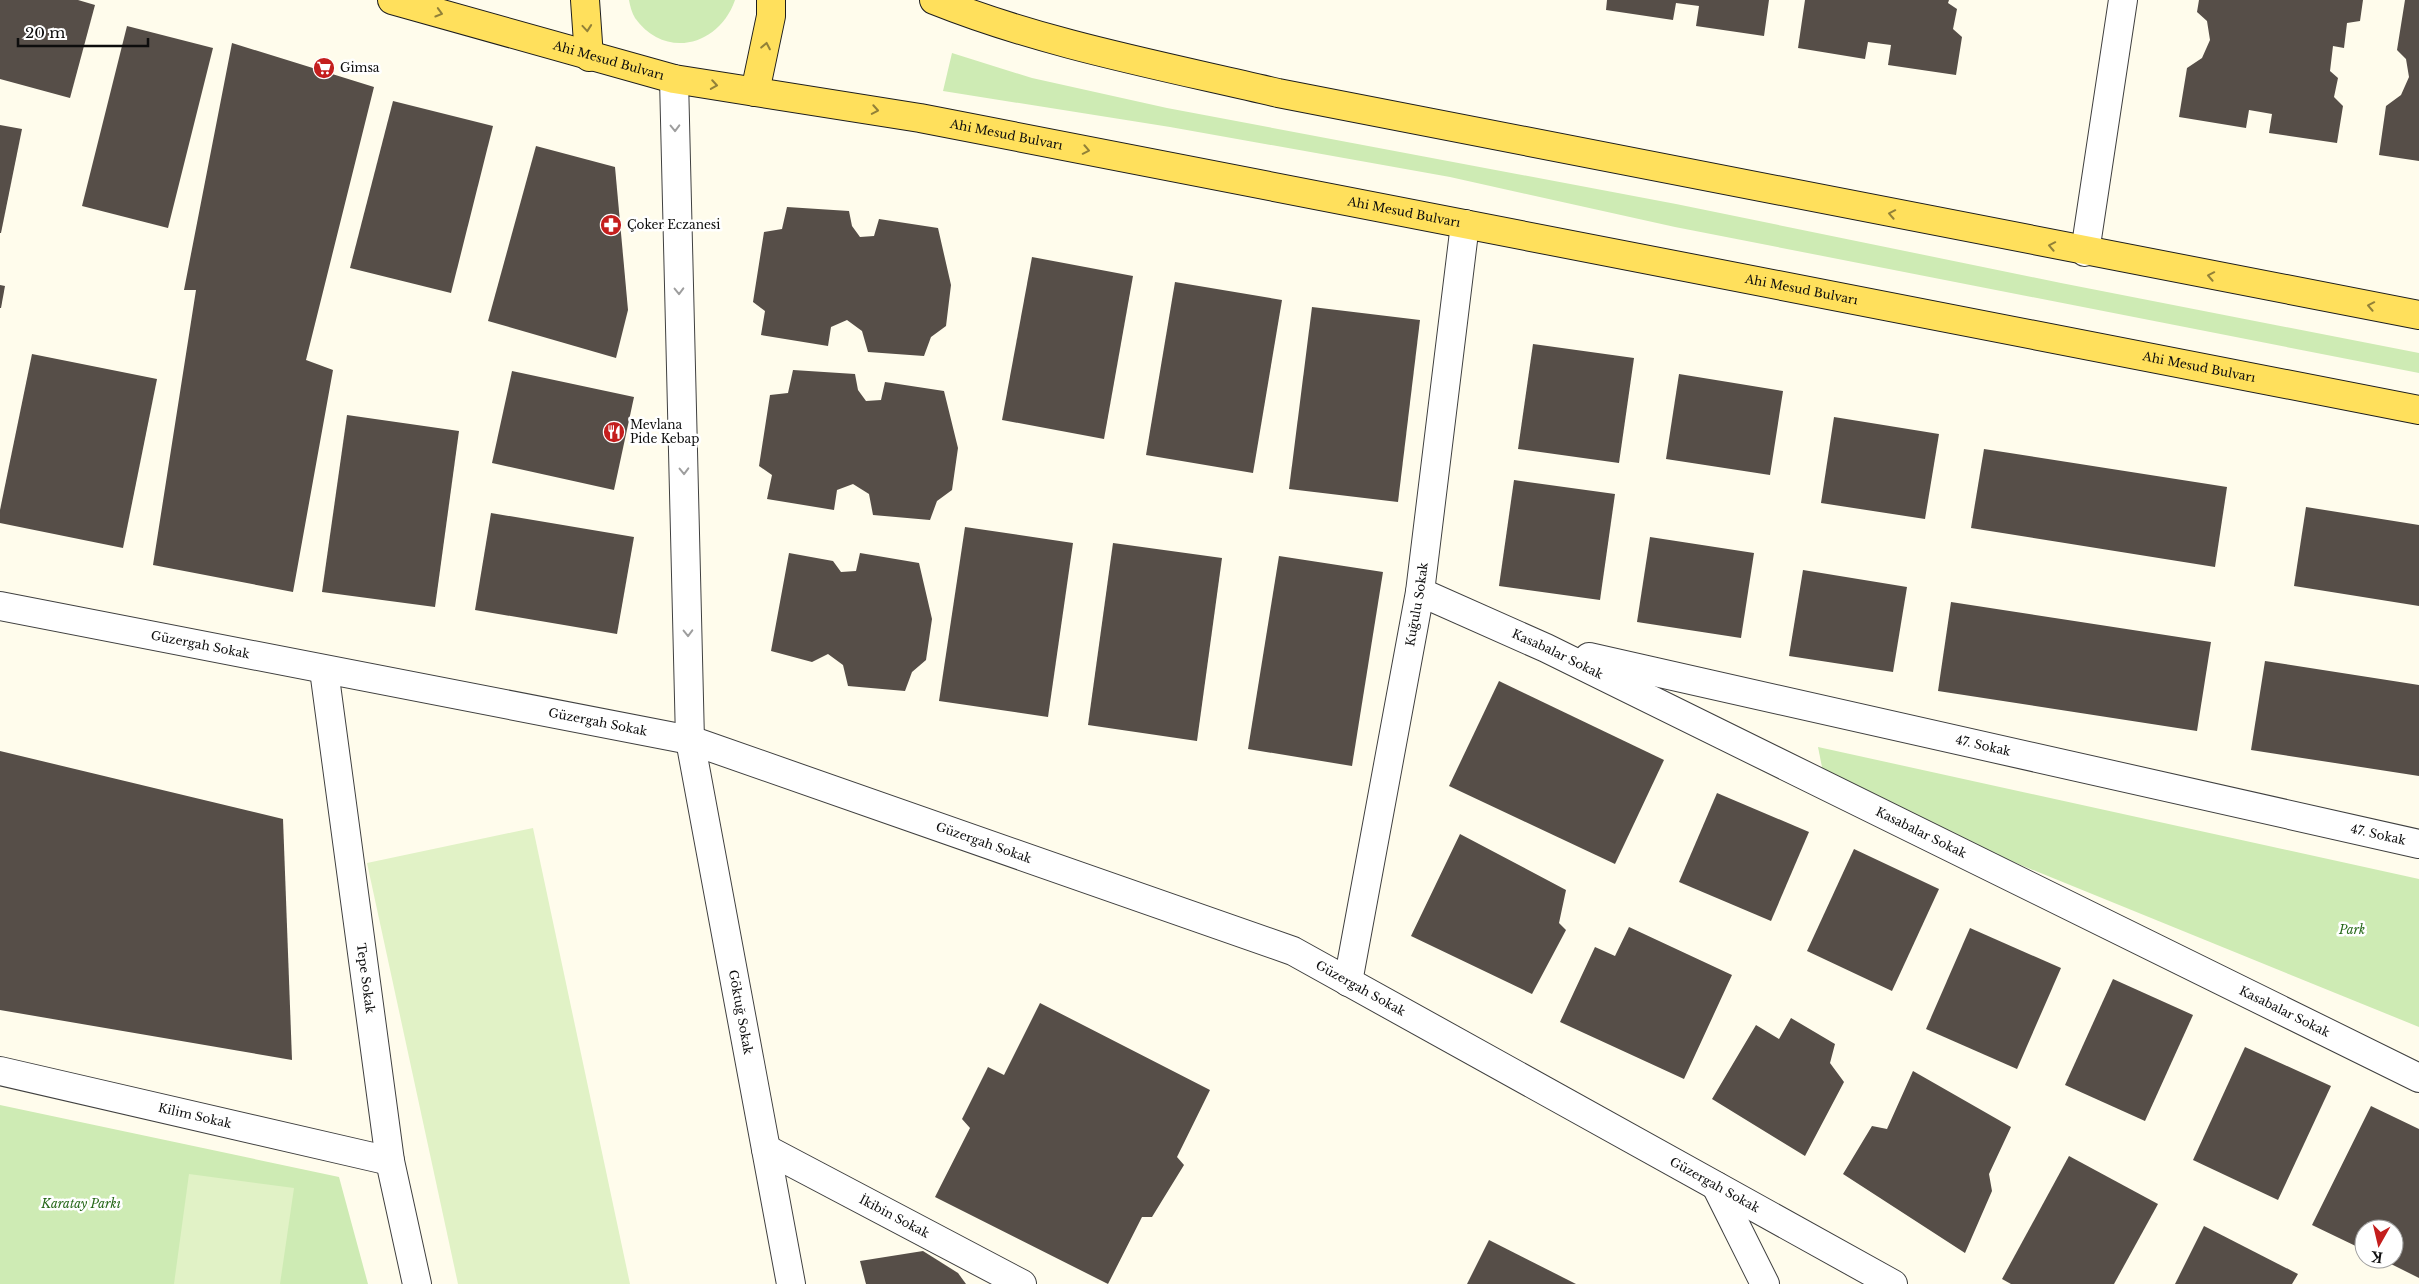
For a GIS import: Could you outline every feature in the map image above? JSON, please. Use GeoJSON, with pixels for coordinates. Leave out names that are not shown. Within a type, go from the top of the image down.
{"type":"FeatureCollection","features":[{"type":"Feature","properties":{"kind":"main road","name":"Ahi Mesud Bulvarı"},"geometry":{"type":"LineString","coordinates":[[392,0],[674,79],[920,118],[2419,410]]}},
{"type":"Feature","properties":{"kind":"main road"},"geometry":{"type":"LineString","coordinates":[[585,0],[589,56]]}},
{"type":"Feature","properties":{"kind":"main road"},"geometry":{"type":"LineString","coordinates":[[755,92],[770,26],[771,0]]}},
{"type":"Feature","properties":{"kind":"main road"},"geometry":{"type":"LineString","coordinates":[[934,0],[1011,26],[1108,53],[1278,93],[2085,252],[2419,315]]}},
{"type":"Feature","properties":{"kind":"street"},"geometry":{"type":"LineString","coordinates":[[2085,252],[2123,0]]}},
{"type":"Feature","properties":{"kind":"street","name":"Göktuğ Sokak"},"geometry":{"type":"LineString","coordinates":[[674,79],[690,740],[791,1284]]}},
{"type":"Feature","properties":{"kind":"street","name":"Kuğulu Sokak"},"geometry":{"type":"LineString","coordinates":[[1348,982],[1420,592],[1466,224]]}},
{"type":"Feature","properties":{"kind":"street","name":"Kasabalar Sokak"},"geometry":{"type":"LineString","coordinates":[[1420,592],[1546,648],[2419,1078]]}},
{"type":"Feature","properties":{"kind":"street","name":"Güzergah Sokak"},"geometry":{"type":"LineString","coordinates":[[0,606],[690,740],[1293,951],[1893,1284]]}},
{"type":"Feature","properties":{"kind":"street","name":"47. Sokak"},"geometry":{"type":"LineString","coordinates":[[1546,648],[2419,844]]}},
{"type":"Feature","properties":{"kind":"street","name":"Tepe Sokak"},"geometry":{"type":"LineString","coordinates":[[324,670],[390,1161],[417,1284]]}},
{"type":"Feature","properties":{"kind":"street","name":"Kilim Sokak"},"geometry":{"type":"LineString","coordinates":[[0,1071],[390,1161]]}},
{"type":"Feature","properties":{"kind":"street","name":"İkibin Sokak"},"geometry":{"type":"LineString","coordinates":[[766,1149],[1022,1284]]}},
{"type":"Feature","properties":{"kind":"street"},"geometry":{"type":"LineString","coordinates":[[1716,1186],[1765,1284]]}},
{"type":"Feature","properties":{"kind":"green space"},"geometry":{"type":"Polygon","coordinates":[[[629,0],[735,0],[727,16],[717,28],[704,37],[690,42],[676,43],[661,39],[647,31],[635,18],[629,0]]]}},
{"type":"Feature","properties":{"kind":"green space"},"geometry":{"type":"Polygon","coordinates":[[[952,53],[1032,78],[1167,108],[1676,204],[2061,283],[2419,353],[2419,373],[1675,227],[1450,177],[1170,127],[943,91],[952,53]]]}},
{"type":"Feature","properties":{"kind":"green space","name":"Park"},"geometry":{"type":"Polygon","coordinates":[[[1818,747],[2419,879],[2419,1027],[2006,859],[1823,772],[1818,747]]]}},
{"type":"Feature","properties":{"kind":"green space"},"geometry":{"type":"Polygon","coordinates":[[[533,828],[630,1284],[458,1284],[367,863],[533,828]]]}},
{"type":"Feature","properties":{"kind":"green space","name":"Karatay Parkı"},"geometry":{"type":"Polygon","coordinates":[[[0,1105],[339,1177],[368,1284],[0,1284],[0,1105]]]}},
{"type":"Feature","properties":{"kind":"green space"},"geometry":{"type":"Polygon","coordinates":[[[189,1174],[294,1188],[280,1284],[174,1284],[189,1174]]]}},
{"type":"Feature","properties":{"kind":"building"},"geometry":{"type":"Polygon","coordinates":[[[0,0],[78,0],[95,5],[70,98],[0,79],[0,0]]]}},
{"type":"Feature","properties":{"kind":"building"},"geometry":{"type":"Polygon","coordinates":[[[1607,0],[1769,0],[1764,36],[1696,26],[1699,6],[1676,3],[1673,20],[1606,10],[1607,0]]]}},
{"type":"Feature","properties":{"kind":"building"},"geometry":{"type":"Polygon","coordinates":[[[1805,0],[1949,0],[1948,3],[1957,9],[1953,29],[1962,37],[1956,75],[1888,65],[1891,45],[1868,42],[1865,59],[1798,48],[1805,0]]]}},
{"type":"Feature","properties":{"kind":"building"},"geometry":{"type":"Polygon","coordinates":[[[2199,0],[2363,0],[2360,21],[2347,23],[2344,48],[2333,46],[2330,71],[2338,78],[2334,97],[2343,106],[2337,143],[2269,133],[2272,114],[2249,110],[2246,128],[2179,117],[2187,68],[2202,58],[2210,40],[2207,21],[2197,12],[2199,0]]]}},
{"type":"Feature","properties":{"kind":"building"},"geometry":{"type":"Polygon","coordinates":[[[2405,0],[2419,0],[2419,161],[2379,155],[2386,106],[2401,95],[2409,77],[2406,59],[2397,50],[2405,0]]]}},
{"type":"Feature","properties":{"kind":"building"},"geometry":{"type":"Polygon","coordinates":[[[127,26],[213,48],[168,228],[82,206],[127,26]]]}},
{"type":"Feature","properties":{"kind":"building"},"geometry":{"type":"Polygon","coordinates":[[[232,43],[374,87],[306,360],[333,370],[293,592],[153,565],[196,290],[184,290],[232,43]]]}},
{"type":"Feature","properties":{"kind":"building"},"geometry":{"type":"Polygon","coordinates":[[[393,101],[493,126],[451,293],[350,268],[393,101]]]}},
{"type":"Feature","properties":{"kind":"building"},"geometry":{"type":"Polygon","coordinates":[[[0,125],[22,129],[1,233],[0,233],[0,125]]]}},
{"type":"Feature","properties":{"kind":"building"},"geometry":{"type":"Polygon","coordinates":[[[536,146],[615,167],[628,310],[616,358],[488,321],[536,146]]]}},
{"type":"Feature","properties":{"kind":"building"},"geometry":{"type":"Polygon","coordinates":[[[787,207],[849,211],[852,226],[860,237],[874,236],[879,219],[938,228],[951,285],[946,326],[931,337],[924,356],[868,352],[862,331],[847,320],[831,327],[828,346],[761,335],[765,311],[753,302],[764,232],[782,229],[787,207]]]}},
{"type":"Feature","properties":{"kind":"building"},"geometry":{"type":"Polygon","coordinates":[[[1032,257],[1133,276],[1104,439],[1002,420],[1032,257]]]}},
{"type":"Feature","properties":{"kind":"building"},"geometry":{"type":"Polygon","coordinates":[[[1175,282],[1282,300],[1253,473],[1146,455],[1175,282]]]}},
{"type":"Feature","properties":{"kind":"building"},"geometry":{"type":"Polygon","coordinates":[[[0,285],[5,286],[1,308],[0,308],[0,285]]]}},
{"type":"Feature","properties":{"kind":"building"},"geometry":{"type":"Polygon","coordinates":[[[1312,307],[1420,320],[1398,502],[1289,489],[1312,307]]]}},
{"type":"Feature","properties":{"kind":"building"},"geometry":{"type":"Polygon","coordinates":[[[1533,344],[1634,358],[1619,463],[1518,449],[1533,344]]]}},
{"type":"Feature","properties":{"kind":"building"},"geometry":{"type":"Polygon","coordinates":[[[32,354],[157,379],[123,548],[0,523],[0,510],[32,354]]]}},
{"type":"Feature","properties":{"kind":"building"},"geometry":{"type":"Polygon","coordinates":[[[793,370],[855,374],[858,390],[866,401],[881,400],[885,382],[944,391],[958,448],[952,490],[937,501],[930,520],[873,515],[869,494],[853,484],[837,490],[834,510],[767,499],[772,475],[759,466],[770,395],[788,393],[793,370]]]}},
{"type":"Feature","properties":{"kind":"building"},"geometry":{"type":"Polygon","coordinates":[[[512,371],[634,397],[614,490],[492,463],[512,371]]]}},
{"type":"Feature","properties":{"kind":"building"},"geometry":{"type":"Polygon","coordinates":[[[1679,374],[1783,391],[1770,475],[1666,459],[1679,374]]]}},
{"type":"Feature","properties":{"kind":"building"},"geometry":{"type":"Polygon","coordinates":[[[347,415],[459,431],[435,607],[322,592],[347,415]]]}},
{"type":"Feature","properties":{"kind":"building"},"geometry":{"type":"Polygon","coordinates":[[[1834,417],[1939,434],[1925,519],[1821,503],[1834,417]]]}},
{"type":"Feature","properties":{"kind":"building"},"geometry":{"type":"Polygon","coordinates":[[[1984,449],[2227,487],[2215,567],[1971,528],[1984,449]]]}},
{"type":"Feature","properties":{"kind":"building"},"geometry":{"type":"Polygon","coordinates":[[[1514,480],[1615,494],[1600,600],[1499,586],[1514,480]]]}},
{"type":"Feature","properties":{"kind":"building"},"geometry":{"type":"Polygon","coordinates":[[[2306,507],[2419,525],[2419,606],[2294,586],[2306,507]]]}},
{"type":"Feature","properties":{"kind":"building"},"geometry":{"type":"Polygon","coordinates":[[[491,513],[634,537],[617,634],[475,610],[491,513]]]}},
{"type":"Feature","properties":{"kind":"building"},"geometry":{"type":"Polygon","coordinates":[[[965,527],[1073,543],[1048,717],[939,701],[965,527]]]}},
{"type":"Feature","properties":{"kind":"building"},"geometry":{"type":"Polygon","coordinates":[[[1650,537],[1754,553],[1741,638],[1637,622],[1650,537]]]}},
{"type":"Feature","properties":{"kind":"building"},"geometry":{"type":"Polygon","coordinates":[[[1113,543],[1222,558],[1197,741],[1088,725],[1113,543]]]}},
{"type":"Feature","properties":{"kind":"building"},"geometry":{"type":"Polygon","coordinates":[[[789,553],[833,561],[841,572],[856,571],[860,553],[919,563],[932,619],[926,660],[912,672],[905,691],[848,686],[843,665],[828,654],[812,662],[771,651],[789,553]]]}},
{"type":"Feature","properties":{"kind":"building"},"geometry":{"type":"Polygon","coordinates":[[[1279,556],[1383,572],[1352,766],[1248,749],[1279,556]]]}},
{"type":"Feature","properties":{"kind":"building"},"geometry":{"type":"Polygon","coordinates":[[[1803,570],[1907,587],[1893,672],[1789,656],[1803,570]]]}},
{"type":"Feature","properties":{"kind":"building"},"geometry":{"type":"Polygon","coordinates":[[[1951,602],[2211,642],[2197,731],[1938,691],[1951,602]]]}},
{"type":"Feature","properties":{"kind":"building"},"geometry":{"type":"Polygon","coordinates":[[[2265,661],[2419,685],[2419,776],[2251,750],[2265,661]]]}},
{"type":"Feature","properties":{"kind":"building"},"geometry":{"type":"Polygon","coordinates":[[[1499,681],[1664,760],[1615,864],[1449,786],[1499,681]]]}},
{"type":"Feature","properties":{"kind":"building"},"geometry":{"type":"Polygon","coordinates":[[[0,751],[283,819],[292,1060],[0,1010],[0,751]]]}},
{"type":"Feature","properties":{"kind":"building"},"geometry":{"type":"Polygon","coordinates":[[[1717,793],[1809,832],[1771,921],[1679,882],[1717,793]]]}},
{"type":"Feature","properties":{"kind":"building"},"geometry":{"type":"Polygon","coordinates":[[[1460,834],[1566,890],[1559,923],[1566,930],[1532,994],[1411,936],[1460,834]]]}},
{"type":"Feature","properties":{"kind":"building"},"geometry":{"type":"Polygon","coordinates":[[[1854,849],[1939,889],[1892,991],[1807,951],[1854,849]]]}},
{"type":"Feature","properties":{"kind":"building"},"geometry":{"type":"Polygon","coordinates":[[[1629,927],[1732,975],[1684,1079],[1560,1022],[1595,947],[1615,956],[1629,927]]]}},
{"type":"Feature","properties":{"kind":"building"},"geometry":{"type":"Polygon","coordinates":[[[1970,928],[2061,968],[2017,1069],[1926,1029],[1970,928]]]}},
{"type":"Feature","properties":{"kind":"building"},"geometry":{"type":"Polygon","coordinates":[[[2113,979],[2193,1015],[2145,1121],[2065,1085],[2113,979]]]}},
{"type":"Feature","properties":{"kind":"building"},"geometry":{"type":"Polygon","coordinates":[[[1040,1003],[1210,1090],[1177,1157],[1184,1165],[1152,1217],[1142,1217],[1108,1284],[935,1197],[970,1128],[962,1119],[988,1067],[1004,1075],[1040,1003]]]}},
{"type":"Feature","properties":{"kind":"building"},"geometry":{"type":"Polygon","coordinates":[[[1791,1018],[1835,1044],[1830,1063],[1844,1082],[1805,1156],[1712,1099],[1756,1025],[1779,1039],[1791,1018]]]}},
{"type":"Feature","properties":{"kind":"building"},"geometry":{"type":"Polygon","coordinates":[[[2245,1047],[2331,1086],[2278,1200],[2193,1160],[2245,1047]]]}},
{"type":"Feature","properties":{"kind":"building"},"geometry":{"type":"Polygon","coordinates":[[[1913,1071],[2011,1127],[1989,1174],[1992,1191],[1965,1253],[1843,1174],[1872,1126],[1887,1129],[1913,1071]]]}},
{"type":"Feature","properties":{"kind":"building"},"geometry":{"type":"Polygon","coordinates":[[[2371,1106],[2419,1129],[2419,1278],[2401,1269],[2404,1269],[2404,1219],[2354,1219],[2354,1245],[2312,1225],[2371,1106]]]}},
{"type":"Feature","properties":{"kind":"building"},"geometry":{"type":"Polygon","coordinates":[[[2069,1156],[2158,1204],[2114,1284],[2011,1284],[2002,1279],[2069,1156]]]}},
{"type":"Feature","properties":{"kind":"building"},"geometry":{"type":"Polygon","coordinates":[[[2204,1226],[2298,1274],[2292,1284],[2175,1284],[2204,1226]]]}},
{"type":"Feature","properties":{"kind":"building"},"geometry":{"type":"Polygon","coordinates":[[[1489,1240],[1576,1284],[1467,1284],[1489,1240]]]}},
{"type":"Feature","properties":{"kind":"building"},"geometry":{"type":"Polygon","coordinates":[[[923,1251],[958,1273],[966,1284],[866,1284],[860,1261],[923,1251]]]}},
{"type":"Feature","properties":{"kind":"place","name":"Gimsa"},"geometry":{"type":"Point","coordinates":[324,68]}},
{"type":"Feature","properties":{"kind":"place","name":"Çoker Eczanesi"},"geometry":{"type":"Point","coordinates":[611,225]}},
{"type":"Feature","properties":{"kind":"place","name":"Mevlana Pide Kebap"},"geometry":{"type":"Point","coordinates":[614,432]}}]}
